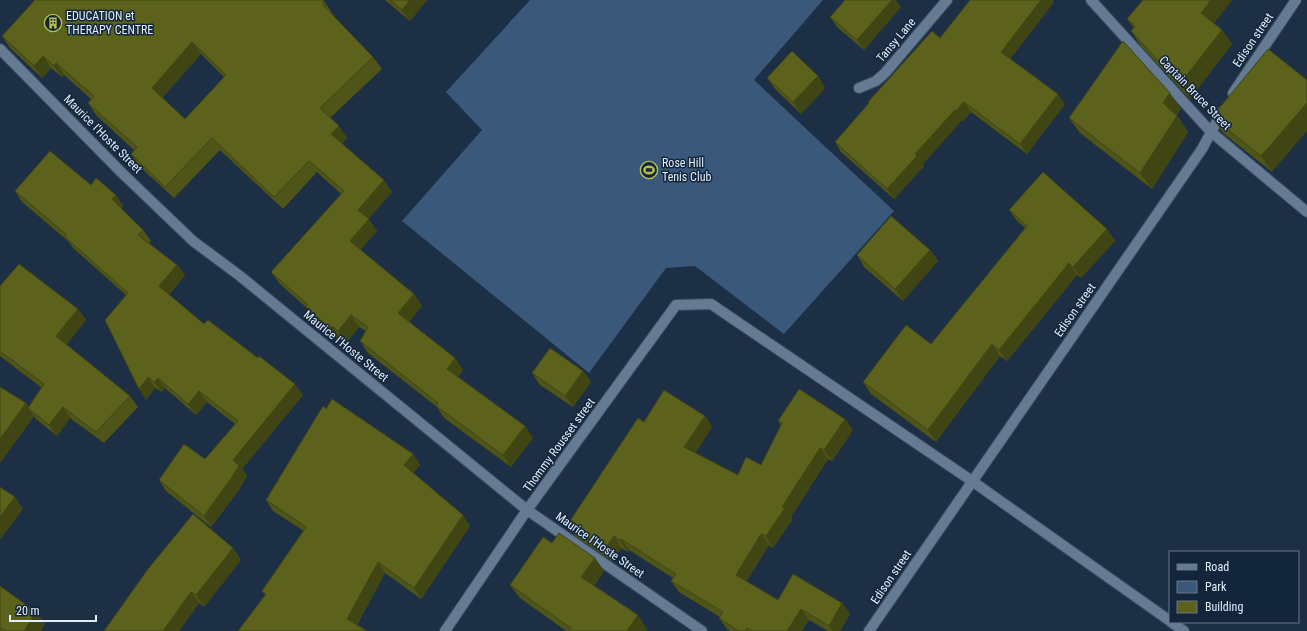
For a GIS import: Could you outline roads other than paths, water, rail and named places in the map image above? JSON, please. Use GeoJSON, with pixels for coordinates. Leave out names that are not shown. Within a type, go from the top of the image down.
{"type":"FeatureCollection","features":[{"type":"Feature","properties":{"kind":"street","name":"Tansy Lane"},"geometry":{"type":"LineString","coordinates":[[859,88],[876,81],[885,73],[947,0]]}},
{"type":"Feature","properties":{"kind":"street","name":"Captain Bruce Street"},"geometry":{"type":"LineString","coordinates":[[1090,0],[1211,132],[1307,212]]}},
{"type":"Feature","properties":{"kind":"street","name":"Edison street"},"geometry":{"type":"LineString","coordinates":[[869,631],[1202,149],[1226,104],[1296,0]]}},
{"type":"Feature","properties":{"kind":"street","name":"Maurice I'Hoste Street"},"geometry":{"type":"LineString","coordinates":[[0,49],[122,173],[193,241],[240,276],[528,510],[702,631]]}},
{"type":"Feature","properties":{"kind":"street","name":"Thommy Rousset street"},"geometry":{"type":"LineString","coordinates":[[446,631],[528,510],[676,305],[711,304],[972,481]]}},
{"type":"Feature","properties":{"kind":"street"},"geometry":{"type":"LineString","coordinates":[[972,481],[1169,621]]}},
{"type":"Feature","properties":{"kind":"street"},"geometry":{"type":"LineString","coordinates":[[1172,623],[1184,631]]}},
{"type":"Feature","properties":{"kind":"place","name":"EDUCATION et THERAPY CENTRE"},"geometry":{"type":"Point","coordinates":[53,23]}},
{"type":"Feature","properties":{"kind":"place","name":"Rose Hill Tenis Club"},"geometry":{"type":"Point","coordinates":[649,170]}}]}
